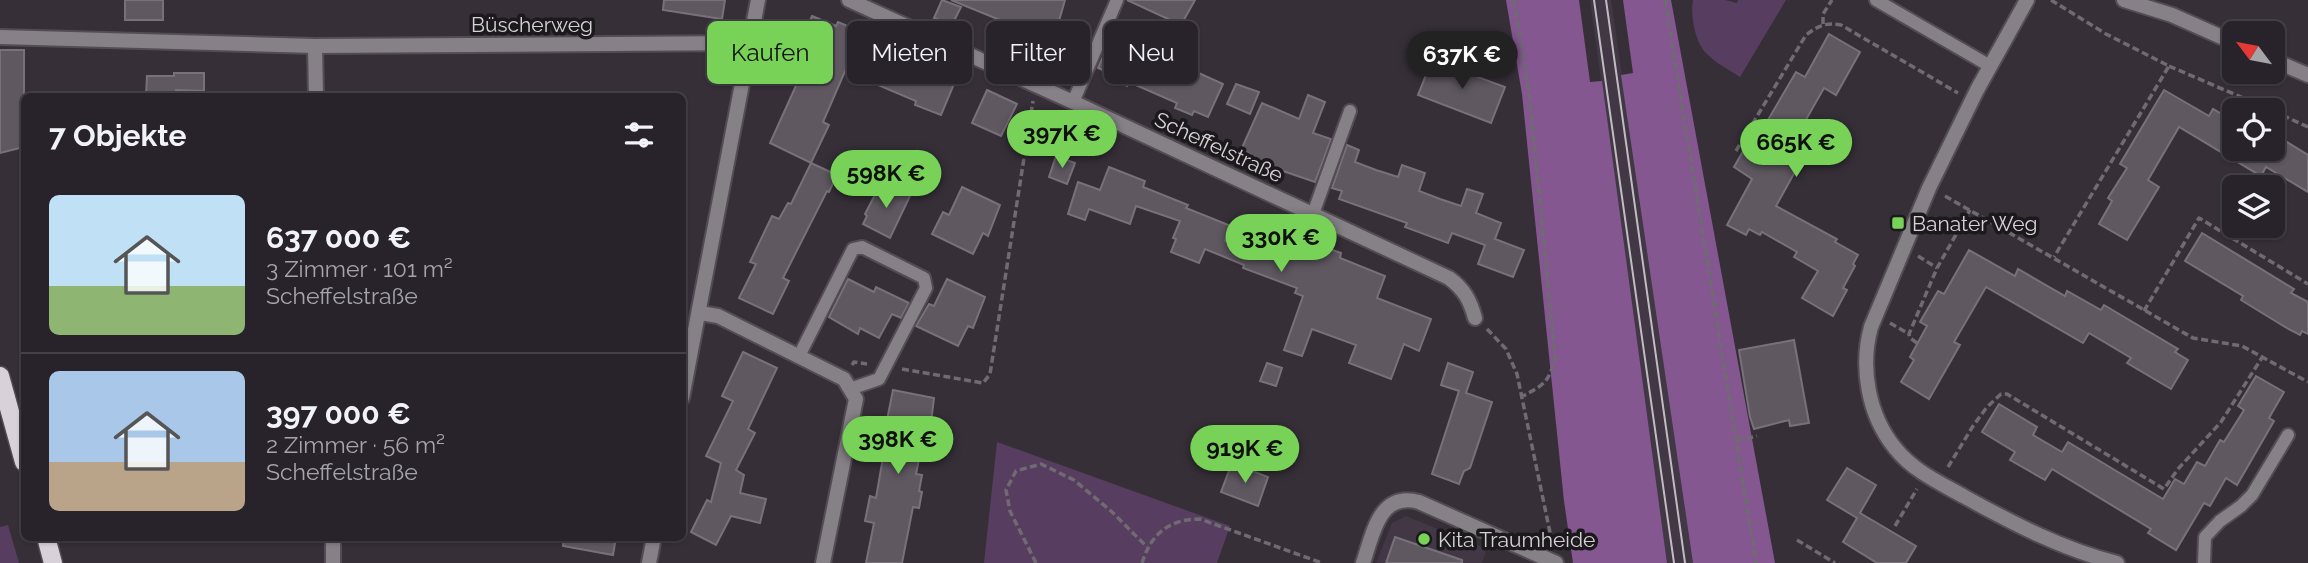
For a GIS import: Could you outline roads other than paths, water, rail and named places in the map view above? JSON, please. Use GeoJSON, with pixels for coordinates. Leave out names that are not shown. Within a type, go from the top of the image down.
{"type":"FeatureCollection","features":[{"type":"Feature","properties":{"kind":"main road"},"geometry":{"type":"LineString","coordinates":[[0,376],[21,451]]}},
{"type":"Feature","properties":{"kind":"main road"},"geometry":{"type":"LineString","coordinates":[[47,541],[53,563]]}},
{"type":"Feature","properties":{"kind":"street"},"geometry":{"type":"LineString","coordinates":[[754,21],[758,0]]}},
{"type":"Feature","properties":{"kind":"street","name":"Scheffelstraße"},"geometry":{"type":"LineString","coordinates":[[849,0],[1449,278],[1461,287],[1469,299],[1475,318]]}},
{"type":"Feature","properties":{"kind":"street"},"geometry":{"type":"LineString","coordinates":[[2027,0],[1990,66],[1929,188],[1871,327],[1866,346],[1868,387],[1881,425],[1894,447],[1925,475],[2035,534],[2067,548],[2117,563]]}},
{"type":"Feature","properties":{"kind":"street"},"geometry":{"type":"LineString","coordinates":[[2124,0],[2172,15],[2222,37]]}},
{"type":"Feature","properties":{"kind":"street","name":"Büscherweg"},"geometry":{"type":"LineString","coordinates":[[0,37],[315,46],[707,43]]}},
{"type":"Feature","properties":{"kind":"street"},"geometry":{"type":"LineString","coordinates":[[315,46],[316,93]]}},
{"type":"Feature","properties":{"kind":"street"},"geometry":{"type":"LineString","coordinates":[[2286,66],[2308,75]]}},
{"type":"Feature","properties":{"kind":"street"},"geometry":{"type":"LineString","coordinates":[[686,379],[742,84]]}},
{"type":"Feature","properties":{"kind":"street"},"geometry":{"type":"LineString","coordinates":[[700,313],[718,316],[799,356],[847,384],[856,398],[823,563]]}},
{"type":"Feature","properties":{"kind":"street"},"geometry":{"type":"LineString","coordinates":[[1363,563],[1384,509],[1394,502],[1407,499],[1556,562]]}},
{"type":"Feature","properties":{"kind":"street"},"geometry":{"type":"LineString","coordinates":[[333,541],[333,563]]}},
{"type":"Feature","properties":{"kind":"street"},"geometry":{"type":"LineString","coordinates":[[649,563],[653,541]]}},
{"type":"Feature","properties":{"kind":"lane"},"geometry":{"type":"LineString","coordinates":[[1073,102],[1117,0]]}},
{"type":"Feature","properties":{"kind":"lane"},"geometry":{"type":"LineString","coordinates":[[1876,0],[1990,66]]}},
{"type":"Feature","properties":{"kind":"lane"},"geometry":{"type":"LineString","coordinates":[[1313,214],[1350,111]]}},
{"type":"Feature","properties":{"kind":"lane"},"geometry":{"type":"LineString","coordinates":[[799,356],[853,249],[862,247],[923,278],[926,288],[879,379],[847,384]]}},
{"type":"Feature","properties":{"kind":"lane"},"geometry":{"type":"LineString","coordinates":[[2204,563],[2205,537],[2220,520],[2252,495],[2288,435]]}},
{"type":"Feature","properties":{"kind":"tram line"},"geometry":{"type":"LineString","coordinates":[[1594,0],[1674,563]]}},
{"type":"Feature","properties":{"kind":"tram line"},"geometry":{"type":"LineString","coordinates":[[1606,0],[1685,563]]}},
{"type":"Feature","properties":{"kind":"place","name":"Banater Weg"},"geometry":{"type":"Point","coordinates":[1898,223]}},
{"type":"Feature","properties":{"kind":"place","name":"Kita Traumheide"},"geometry":{"type":"Point","coordinates":[1424,539]}}]}
